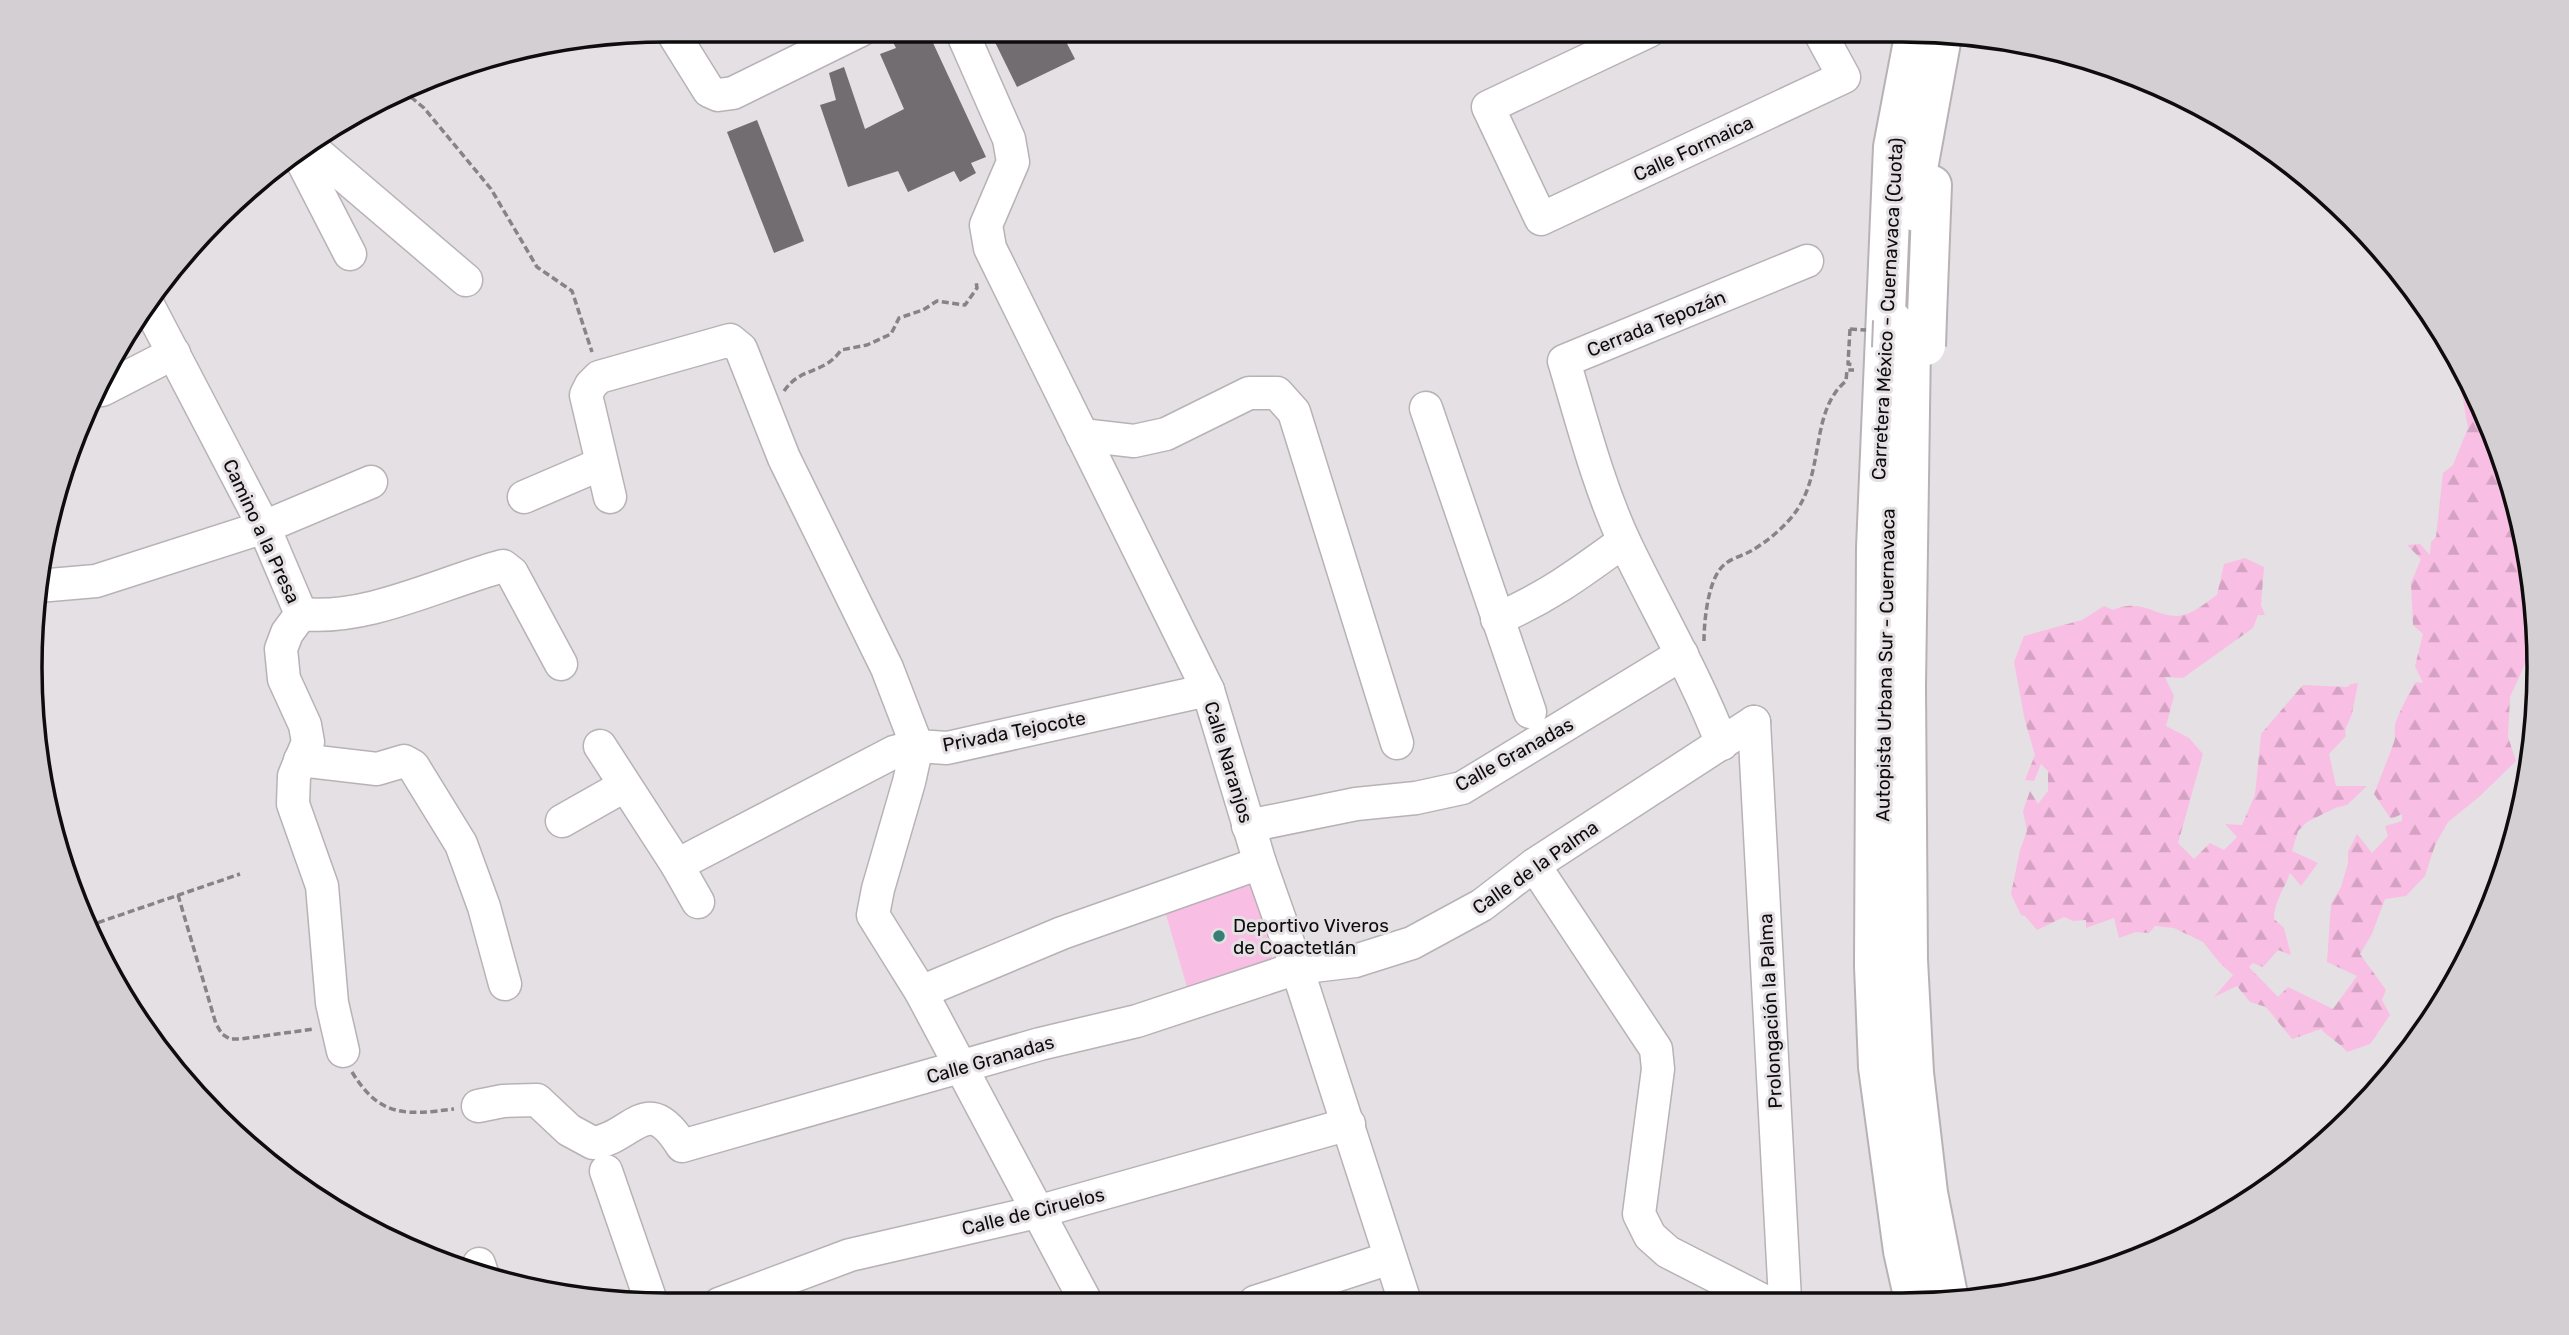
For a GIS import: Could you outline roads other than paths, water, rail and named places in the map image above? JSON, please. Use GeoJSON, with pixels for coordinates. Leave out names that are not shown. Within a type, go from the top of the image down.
{"type":"FeatureCollection","features":[{"type":"Feature","properties":{"kind":"highway","name":"Carretera México - Cuernavaca (Cuota)"},"geometry":{"type":"LineString","coordinates":[[1912,1293],[1903,1251],[1878,1067],[1874,966],[1876,548],[1893,147],[1913,42]]}},
{"type":"Feature","properties":{"kind":"highway","name":"Autopista Urbana Sur - Cuernavaca"},"geometry":{"type":"LineString","coordinates":[[1919,1293],[1900,1193],[1886,1086],[1879,938],[1895,237],[1905,132],[1925,43]]}},
{"type":"Feature","properties":{"kind":"highway","name":"Carretera México - Cuernavaca (Cuota)"},"geometry":{"type":"LineString","coordinates":[[1941,43],[1917,174],[1909,425],[1906,699],[1908,960],[1914,1073],[1928,1193],[1948,1291]]}},
{"type":"Feature","properties":{"kind":"highway","name":"Autopista Urbana Sur - Cuernavaca"},"geometry":{"type":"LineString","coordinates":[[1947,44],[1930,208],[1917,691],[1923,1101],[1936,1215],[1949,1291]]}},
{"type":"Feature","properties":{"kind":"street"},"geometry":{"type":"LineString","coordinates":[[679,42],[709,90],[718,95],[733,93],[837,42]]}},
{"type":"Feature","properties":{"kind":"street","name":"Calle Naranjos"},"geometry":{"type":"LineString","coordinates":[[966,42],[1009,139],[1013,162],[986,225],[990,248],[1208,690],[1248,826],[1349,1124],[1402,1293]]}},
{"type":"Feature","properties":{"kind":"street","name":"Calle Formaica"},"geometry":{"type":"LineString","coordinates":[[1626,42],[1488,107],[1541,219],[1844,77],[1825,42]]}},
{"type":"Feature","properties":{"kind":"street"},"geometry":{"type":"LineString","coordinates":[[315,151],[466,280]]}},
{"type":"Feature","properties":{"kind":"street"},"geometry":{"type":"LineString","coordinates":[[301,161],[350,254]]}},
{"type":"Feature","properties":{"kind":"street","name":"Cerrada Tepozán"},"geometry":{"type":"LineString","coordinates":[[1722,744],[1704,699],[1693,649],[1624,541],[1564,361],[1807,261]]}},
{"type":"Feature","properties":{"kind":"street","name":"Camino a la Presa"},"geometry":{"type":"LineString","coordinates":[[152,313],[264,527],[301,614],[287,634],[281,649],[284,679],[305,725],[308,742],[294,776],[293,804],[322,886],[332,1003],[340,1038]]}},
{"type":"Feature","properties":{"kind":"street"},"geometry":{"type":"LineString","coordinates":[[610,498],[586,395],[591,385],[600,377],[730,340],[741,349],[784,458],[887,668],[917,746],[873,915],[921,992],[1081,1293]]}},
{"type":"Feature","properties":{"kind":"street"},"geometry":{"type":"LineString","coordinates":[[110,386],[174,353]]}},
{"type":"Feature","properties":{"kind":"street"},"geometry":{"type":"LineString","coordinates":[[1082,435],[1134,441],[1156,437],[1250,393],[1277,393],[1294,412],[1397,743]]}},
{"type":"Feature","properties":{"kind":"street"},"geometry":{"type":"LineString","coordinates":[[1426,408],[1530,712]]}},
{"type":"Feature","properties":{"kind":"street"},"geometry":{"type":"LineString","coordinates":[[524,497],[601,464]]}},
{"type":"Feature","properties":{"kind":"street"},"geometry":{"type":"LineString","coordinates":[[47,585],[96,581],[264,527],[371,482]]}},
{"type":"Feature","properties":{"kind":"street"},"geometry":{"type":"LineString","coordinates":[[1497,619],[1534,603],[1562,586],[1624,541]]}},
{"type":"Feature","properties":{"kind":"street"},"geometry":{"type":"LineString","coordinates":[[301,614],[343,613],[387,603],[503,566],[512,573],[561,664]]}},
{"type":"Feature","properties":{"kind":"street","name":"Calle Granadas"},"geometry":{"type":"LineString","coordinates":[[1248,826],[1356,804],[1416,798],[1462,788],[1693,649]]}},
{"type":"Feature","properties":{"kind":"street","name":"Privada Tejocote"},"geometry":{"type":"LineString","coordinates":[[677,865],[883,758],[917,746],[947,748],[1208,690]]}},
{"type":"Feature","properties":{"kind":"street","name":"Calle de la Palma"},"geometry":{"type":"LineString","coordinates":[[1297,968],[1355,961],[1412,943],[1482,905],[1534,865],[1754,722]]}},
{"type":"Feature","properties":{"kind":"street","name":"Prolongación la Palma"},"geometry":{"type":"LineString","coordinates":[[1754,722],[1786,1293]]}},
{"type":"Feature","properties":{"kind":"street"},"geometry":{"type":"LineString","coordinates":[[600,746],[698,902]]}},
{"type":"Feature","properties":{"kind":"street"},"geometry":{"type":"LineString","coordinates":[[300,760],[377,769],[404,761],[413,766],[461,844],[484,907],[505,984]]}},
{"type":"Feature","properties":{"kind":"street"},"geometry":{"type":"LineString","coordinates":[[562,821],[624,786]]}},
{"type":"Feature","properties":{"kind":"street"},"geometry":{"type":"LineString","coordinates":[[921,992],[1062,933],[1260,863]]}},
{"type":"Feature","properties":{"kind":"street"},"geometry":{"type":"LineString","coordinates":[[1534,865],[1656,1049],[1658,1069],[1639,1214],[1650,1236],[1668,1252],[1748,1293]]}},
{"type":"Feature","properties":{"kind":"street","name":"Calle Granadas"},"geometry":{"type":"LineString","coordinates":[[478,1106],[503,1101],[537,1100],[569,1130],[593,1143],[608,1139],[637,1122],[651,1119],[665,1124],[681,1146],[1041,1044],[1137,1021],[1297,968]]}},
{"type":"Feature","properties":{"kind":"street","name":"Calle de Ciruelos"},"geometry":{"type":"LineString","coordinates":[[748,1293],[850,1255],[1037,1212],[1349,1124]]}},
{"type":"Feature","properties":{"kind":"street"},"geometry":{"type":"LineString","coordinates":[[606,1171],[648,1293]]}},
{"type":"Feature","properties":{"kind":"street"},"geometry":{"type":"LineString","coordinates":[[1283,1293],[1390,1258]]}},
{"type":"Feature","properties":{"kind":"place","name":"Deportivo Viveros de Coactetlán"},"geometry":{"type":"Point","coordinates":[1219,936]}}]}
